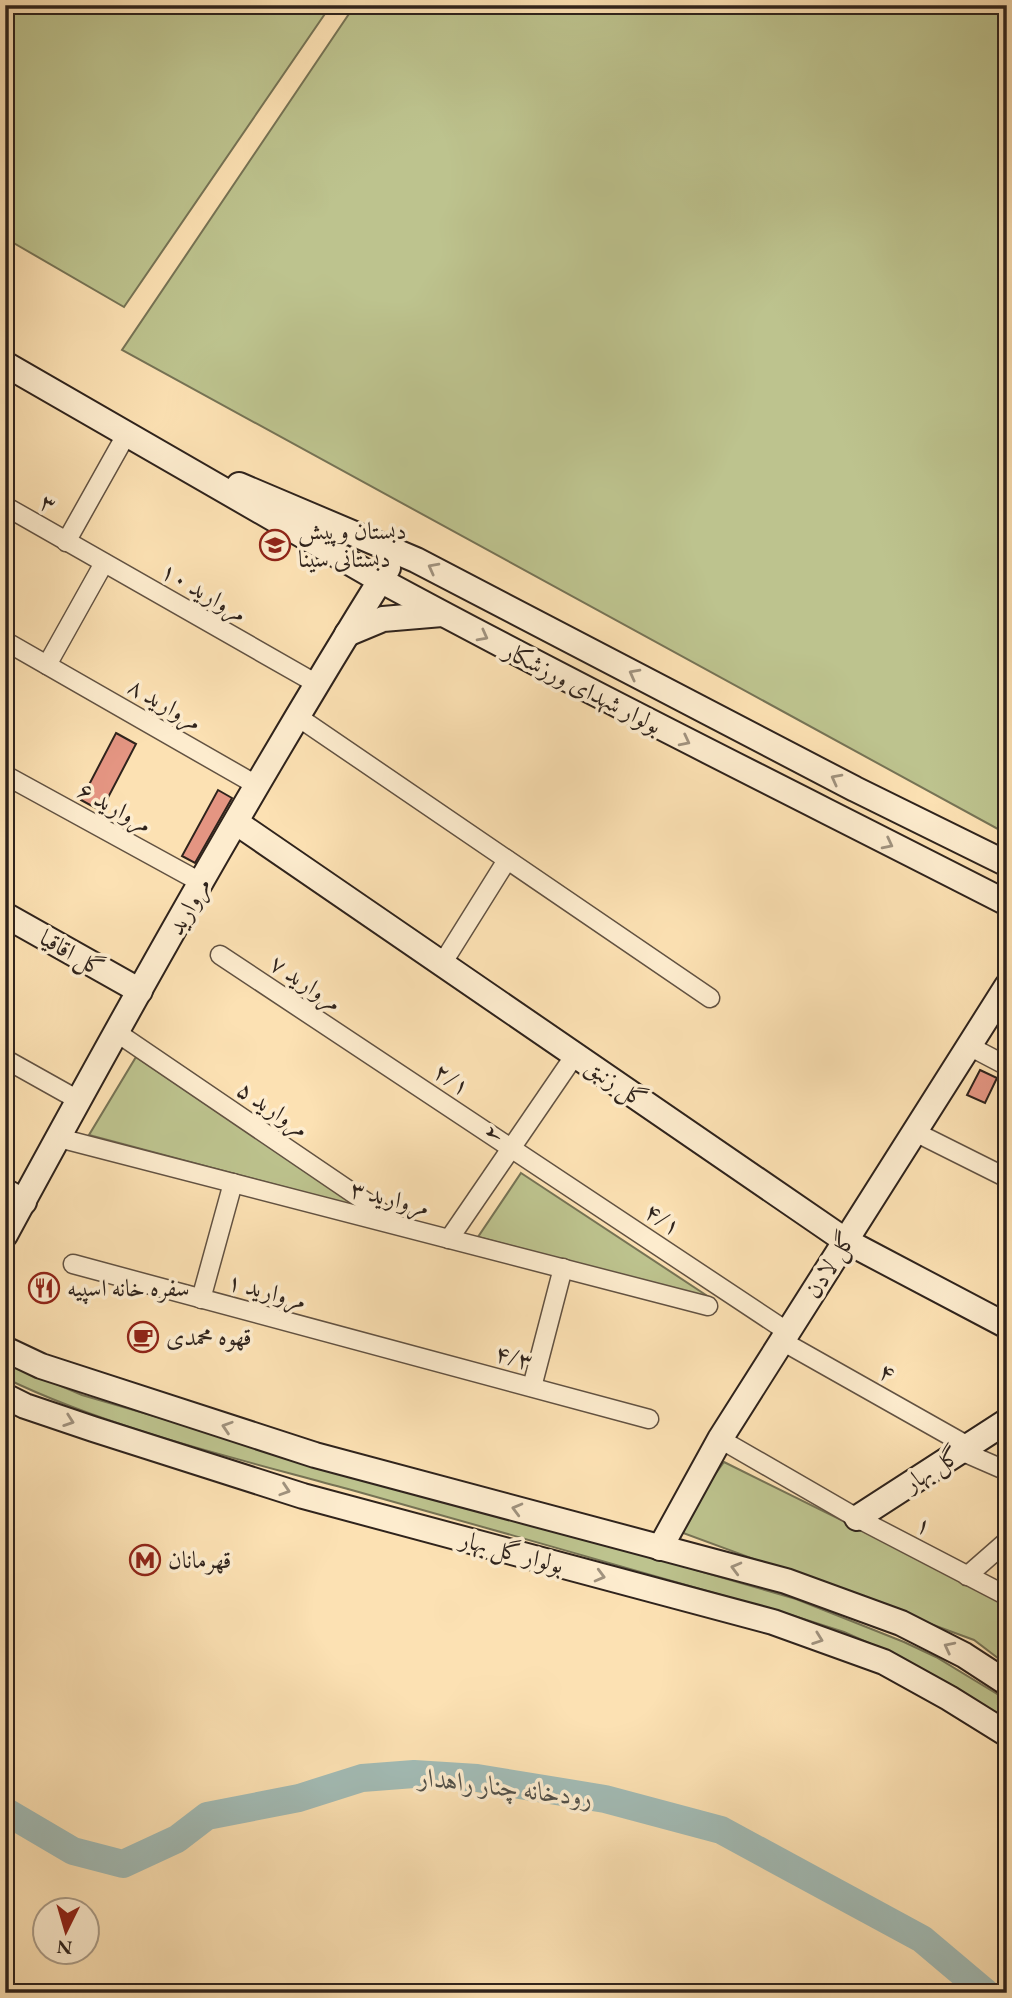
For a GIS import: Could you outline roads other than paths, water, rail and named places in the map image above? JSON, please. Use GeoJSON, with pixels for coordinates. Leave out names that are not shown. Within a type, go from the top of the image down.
{"type":"FeatureCollection","features":[{"type":"Feature","properties":{"kind":"main road","name":"بولوار شهدای ورزشکار"},"geometry":{"type":"LineString","coordinates":[[5,364],[442,614],[1007,903]]}},
{"type":"Feature","properties":{"kind":"main road","name":"بولوار شهدای ورزشکار"},"geometry":{"type":"LineString","coordinates":[[167,458],[398,552],[855,789],[1007,864]]}},
{"type":"Feature","properties":{"kind":"main road","name":"مروارید"},"geometry":{"type":"LineString","coordinates":[[5,1236],[14,1196],[59,1139],[139,991],[317,684],[398,552]]}},
{"type":"Feature","properties":{"kind":"main road"},"geometry":{"type":"LineString","coordinates":[[348,634],[383,620],[442,614]]}},
{"type":"Feature","properties":{"kind":"main road","name":"گل زنبق"},"geometry":{"type":"LineString","coordinates":[[237,823],[846,1241],[1007,1326]]}},
{"type":"Feature","properties":{"kind":"main road","name":"گل اقاقیا"},"geometry":{"type":"LineString","coordinates":[[5,915],[139,991]]}},
{"type":"Feature","properties":{"kind":"main road","name":"گل لادن"},"geometry":{"type":"LineString","coordinates":[[660,1548],[720,1439],[967,1045],[1007,986]]}},
{"type":"Feature","properties":{"kind":"main road","name":"بولوار گل بهار"},"geometry":{"type":"LineString","coordinates":[[8,1347],[41,1366],[315,1455],[786,1581],[901,1623],[964,1655],[1007,1683]]}},
{"type":"Feature","properties":{"kind":"main road","name":"بولوار گل بهار"},"geometry":{"type":"LineString","coordinates":[[5,1396],[25,1406],[93,1429],[303,1496],[773,1622],[884,1662],[1007,1734]]}},
{"type":"Feature","properties":{"kind":"main road","name":"گل بهار"},"geometry":{"type":"LineString","coordinates":[[858,1518],[1007,1421]]}},
{"type":"Feature","properties":{"kind":"street"},"geometry":{"type":"LineString","coordinates":[[66,542],[126,435]]}},
{"type":"Feature","properties":{"kind":"street","name":"۳"},"geometry":{"type":"LineString","coordinates":[[5,506],[66,542]]}},
{"type":"Feature","properties":{"kind":"street","name":"مروارید ۱۰"},"geometry":{"type":"LineString","coordinates":[[66,542],[317,684]]}},
{"type":"Feature","properties":{"kind":"street"},"geometry":{"type":"LineString","coordinates":[[7,646],[47,665],[104,563]]}},
{"type":"Feature","properties":{"kind":"street","name":"مروارید ۸"},"geometry":{"type":"LineString","coordinates":[[47,665],[258,786]]}},
{"type":"Feature","properties":{"kind":"street"},"geometry":{"type":"LineString","coordinates":[[298,717],[710,998]]}},
{"type":"Feature","properties":{"kind":"street","name":"مروارید ۶"},"geometry":{"type":"LineString","coordinates":[[5,775],[202,883]]}},
{"type":"Feature","properties":{"kind":"street"},"geometry":{"type":"LineString","coordinates":[[442,964],[506,860]]}},
{"type":"Feature","properties":{"kind":"street","name":"مروارید ۷"},"geometry":{"type":"LineString","coordinates":[[220,955],[366,1051]]}},
{"type":"Feature","properties":{"kind":"street","name":"مروارید ۵"},"geometry":{"type":"LineString","coordinates":[[116,1032],[403,1227]]}},
{"type":"Feature","properties":{"kind":"street"},"geometry":{"type":"LineString","coordinates":[[967,1045],[1007,1066]]}},
{"type":"Feature","properties":{"kind":"street","name":"۲/۱"},"geometry":{"type":"LineString","coordinates":[[366,1051],[511,1148]]}},
{"type":"Feature","properties":{"kind":"street","name":"۲"},"geometry":{"type":"LineString","coordinates":[[449,1239],[575,1055]]}},
{"type":"Feature","properties":{"kind":"street"},"geometry":{"type":"LineString","coordinates":[[5,1059],[80,1101]]}},
{"type":"Feature","properties":{"kind":"street"},"geometry":{"type":"LineString","coordinates":[[913,1131],[1007,1178]]}},
{"type":"Feature","properties":{"kind":"street","name":"مروارید ۳"},"geometry":{"type":"LineString","coordinates":[[59,1139],[708,1306]]}},
{"type":"Feature","properties":{"kind":"street","name":"۴/۱"},"geometry":{"type":"LineString","coordinates":[[511,1148],[785,1336]]}},
{"type":"Feature","properties":{"kind":"street"},"geometry":{"type":"LineString","coordinates":[[201,1298],[233,1183]]}},
{"type":"Feature","properties":{"kind":"street","name":"مروارید ۱"},"geometry":{"type":"LineString","coordinates":[[73,1264],[366,1343]]}},
{"type":"Feature","properties":{"kind":"street"},"geometry":{"type":"LineString","coordinates":[[532,1387],[563,1268]]}},
{"type":"Feature","properties":{"kind":"street","name":"۴"},"geometry":{"type":"LineString","coordinates":[[785,1336],[964,1448]]}},
{"type":"Feature","properties":{"kind":"street","name":"۴/۳"},"geometry":{"type":"LineString","coordinates":[[366,1343],[649,1419]]}},
{"type":"Feature","properties":{"kind":"street"},"geometry":{"type":"LineString","coordinates":[[720,1439],[858,1518]]}},
{"type":"Feature","properties":{"kind":"street"},"geometry":{"type":"LineString","coordinates":[[964,1448],[1007,1471]]}},
{"type":"Feature","properties":{"kind":"street","name":"۱"},"geometry":{"type":"LineString","coordinates":[[858,1518],[1007,1596]]}},
{"type":"Feature","properties":{"kind":"street"},"geometry":{"type":"LineString","coordinates":[[967,1576],[1007,1541]]}},
{"type":"Feature","properties":{"kind":"waterway","name":"رودخانه چنار راهدار"},"geometry":{"type":"LineString","coordinates":[[5,1811],[73,1851],[123,1864],[177,1839],[207,1816],[299,1798],[362,1778],[414,1774],[477,1778],[605,1799],[721,1830],[922,1939],[986,1993]]}},
{"type":"Feature","properties":{"kind":"place","name":"دبستان وپیش دبستانی سینا"},"geometry":{"type":"Point","coordinates":[275,545]}},
{"type":"Feature","properties":{"kind":"place","name":"سفره خانه اسپیه"},"geometry":{"type":"Point","coordinates":[44,1288]}},
{"type":"Feature","properties":{"kind":"place","name":"قهوه محمدی"},"geometry":{"type":"Point","coordinates":[143,1337]}},
{"type":"Feature","properties":{"kind":"place","name":"قهرمانان"},"geometry":{"type":"Point","coordinates":[145,1560]}}]}
